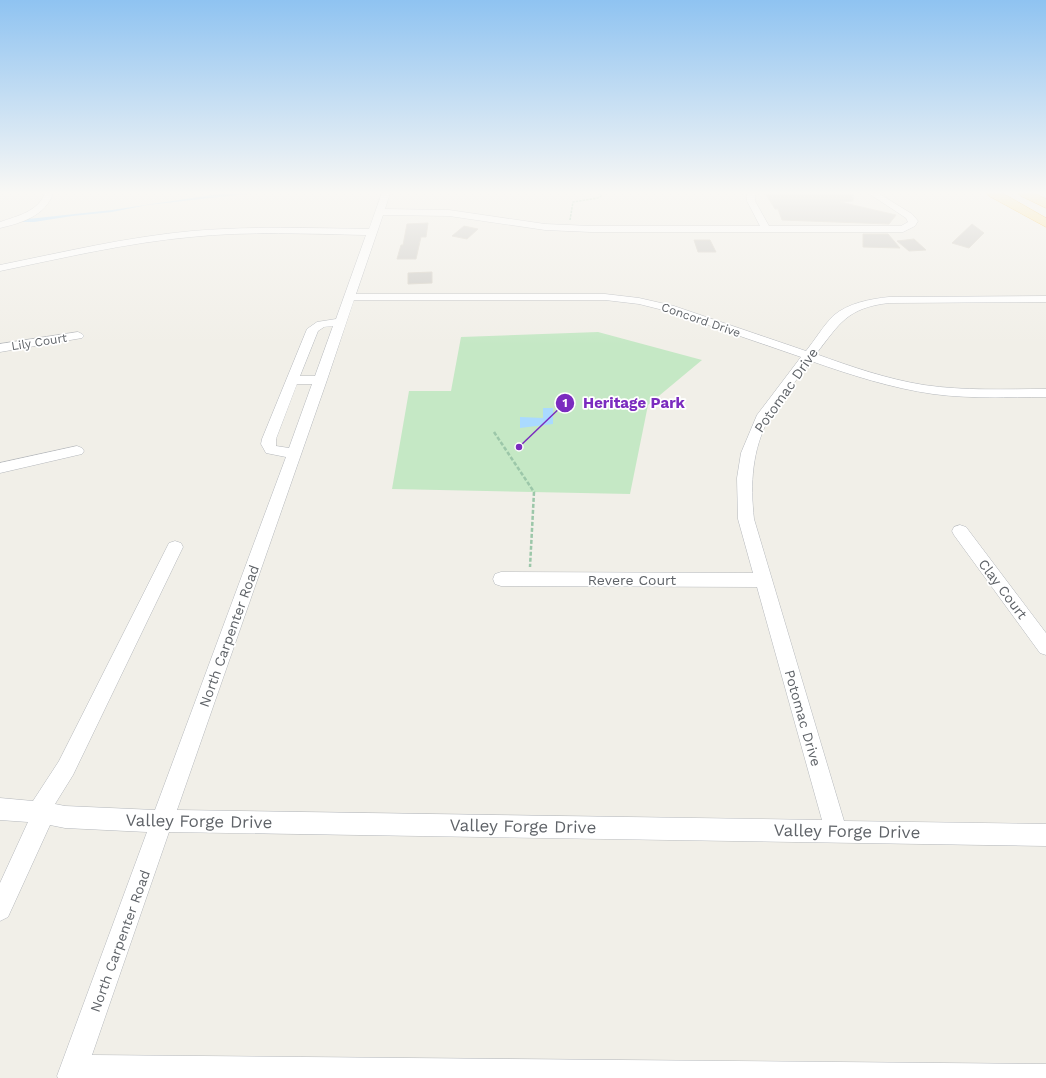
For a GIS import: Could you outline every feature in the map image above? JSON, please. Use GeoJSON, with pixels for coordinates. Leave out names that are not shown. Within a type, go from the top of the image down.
{"type":"FeatureCollection","features":[{"type":"Feature","properties":{"kind":"street"},"geometry":{"type":"LineString","coordinates":[[0,268],[131,243]]}},
{"type":"Feature","properties":{"kind":"street","name":"North Carpenter Road"},"geometry":{"type":"LineString","coordinates":[[72,1073],[368,243]]}},
{"type":"Feature","properties":{"kind":"street","name":"Concord Drive"},"geometry":{"type":"LineString","coordinates":[[349,297],[605,297],[623,299],[670,308],[867,376],[910,387],[957,393],[1044,396]]}},
{"type":"Feature","properties":{"kind":"street","name":"Potomac Drive"},"geometry":{"type":"LineString","coordinates":[[836,831],[746,519],[743,493],[744,474],[747,452],[754,433],[764,416],[836,319],[852,308],[874,302],[904,299],[1043,299]]}},
{"type":"Feature","properties":{"kind":"street"},"geometry":{"type":"LineString","coordinates":[[294,454],[271,450],[268,444],[314,327],[321,324],[341,322]]}},
{"type":"Feature","properties":{"kind":"street","name":"Lily Court"},"geometry":{"type":"LineString","coordinates":[[0,348],[78,336]]}},
{"type":"Feature","properties":{"kind":"street"},"geometry":{"type":"LineString","coordinates":[[292,380],[320,380]]}},
{"type":"Feature","properties":{"kind":"street"},"geometry":{"type":"LineString","coordinates":[[0,468],[77,450]]}},
{"type":"Feature","properties":{"kind":"street","name":"Clay Court"},"geometry":{"type":"LineString","coordinates":[[960,531],[1046,647]]}},
{"type":"Feature","properties":{"kind":"street"},"geometry":{"type":"LineString","coordinates":[[0,909],[41,812],[66,768],[175,547]]}},
{"type":"Feature","properties":{"kind":"street","name":"Revere Court"},"geometry":{"type":"LineString","coordinates":[[501,579],[764,580]]}},
{"type":"Feature","properties":{"kind":"street","name":"Valley Forge Drive"},"geometry":{"type":"LineString","coordinates":[[0,809],[41,812],[64,817],[163,821],[1046,835]]}},
{"type":"Feature","properties":{"kind":"street"},"geometry":{"type":"LineString","coordinates":[[72,1073],[1046,1078]]}},
{"type":"Feature","properties":{"kind":"path"},"geometry":{"type":"LineString","coordinates":[[494,432],[534,492],[529,579]]}},
{"type":"Feature","properties":{"kind":"green space"},"geometry":{"type":"Polygon","coordinates":[[[598,332],[702,360],[648,405],[630,494],[392,489],[409,391],[451,391],[461,337],[598,332]]]}},
{"type":"Feature","properties":{"kind":"water"},"geometry":{"type":"Polygon","coordinates":[[[543,408],[553,408],[553,424],[520,428],[520,417],[543,418],[543,408]]]}},
{"type":"Feature","properties":{"kind":"building"},"geometry":{"type":"Polygon","coordinates":[[[403,243],[420,243],[416,259],[397,259],[401,245],[403,243]]]}},
{"type":"Feature","properties":{"kind":"building"},"geometry":{"type":"Polygon","coordinates":[[[695,243],[712,243],[716,252],[698,252],[695,243]]]}},
{"type":"Feature","properties":{"kind":"building"},"geometry":{"type":"Polygon","coordinates":[[[863,243],[896,243],[900,248],[863,247],[863,243]]]}},
{"type":"Feature","properties":{"kind":"building"},"geometry":{"type":"Polygon","coordinates":[[[900,243],[919,243],[926,250],[909,251],[900,243]]]}},
{"type":"Feature","properties":{"kind":"building"},"geometry":{"type":"Polygon","coordinates":[[[953,243],[974,243],[969,248],[953,243]]]}},
{"type":"Feature","properties":{"kind":"building"},"geometry":{"type":"Polygon","coordinates":[[[432,272],[432,283],[408,284],[408,273],[432,272]]]}},
{"type":"Feature","properties":{"kind":"place","name":"Heritage Park"},"geometry":{"type":"Point","coordinates":[519,447]}}]}
